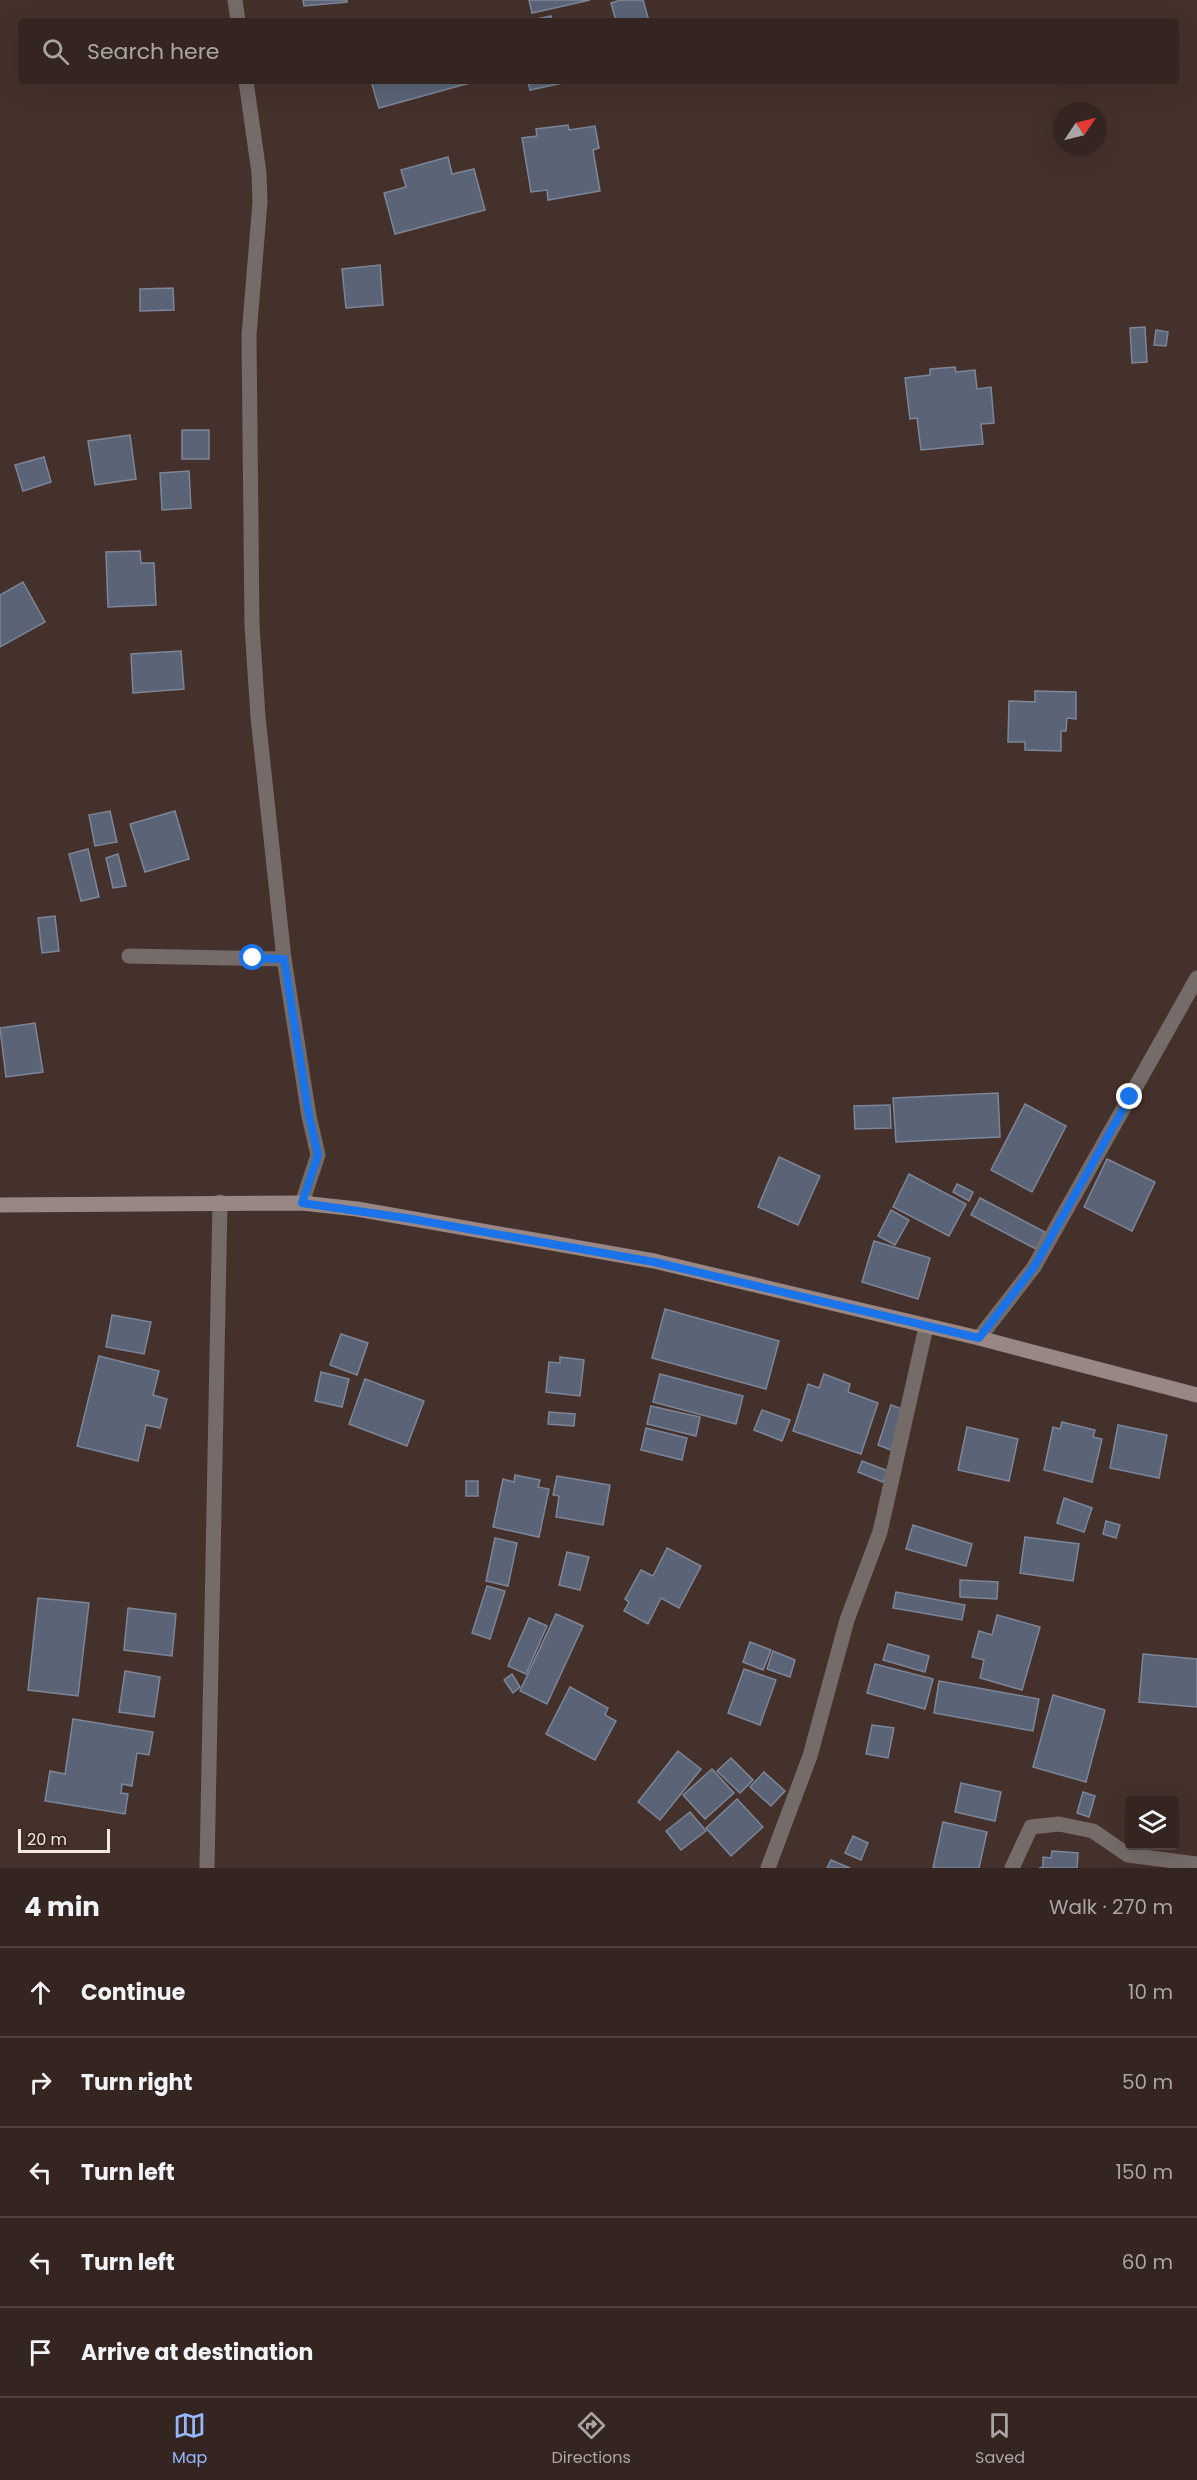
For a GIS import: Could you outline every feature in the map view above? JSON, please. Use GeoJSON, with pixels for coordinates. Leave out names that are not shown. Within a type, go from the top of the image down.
{"type":"FeatureCollection","features":[{"type":"Feature","properties":{"kind":"street"},"geometry":{"type":"LineString","coordinates":[[235,0],[238,18]]}},
{"type":"Feature","properties":{"kind":"street"},"geometry":{"type":"LineString","coordinates":[[246,84],[259,173],[260,202],[249,335],[252,626],[258,717],[284,959],[309,1116],[318,1155],[302,1203]]}},
{"type":"Feature","properties":{"kind":"street"},"geometry":{"type":"LineString","coordinates":[[129,956],[284,959]]}},
{"type":"Feature","properties":{"kind":"street"},"geometry":{"type":"LineString","coordinates":[[979,1338],[1034,1267],[1197,978]]}},
{"type":"Feature","properties":{"kind":"street"},"geometry":{"type":"LineString","coordinates":[[207,1868],[220,1202]]}},
{"type":"Feature","properties":{"kind":"street"},"geometry":{"type":"LineString","coordinates":[[0,1205],[302,1203],[396,1216],[654,1262],[979,1338],[1197,1395]]}},
{"type":"Feature","properties":{"kind":"street"},"geometry":{"type":"LineString","coordinates":[[768,1868],[810,1756],[847,1620],[879,1533],[926,1327]]}},
{"type":"Feature","properties":{"kind":"street"},"geometry":{"type":"LineString","coordinates":[[1012,1868],[1031,1827],[1059,1824],[1093,1831],[1128,1855],[1197,1864]]}},
{"type":"Feature","properties":{"kind":"building"},"geometry":{"type":"Polygon","coordinates":[[[303,0],[347,0],[347,2],[304,6],[303,0]]]}},
{"type":"Feature","properties":{"kind":"building"},"geometry":{"type":"Polygon","coordinates":[[[529,0],[590,0],[532,13],[529,0]]]}},
{"type":"Feature","properties":{"kind":"building"},"geometry":{"type":"Polygon","coordinates":[[[621,0],[643,0],[648,18],[615,18],[611,3],[621,0]]]}},
{"type":"Feature","properties":{"kind":"building"},"geometry":{"type":"Polygon","coordinates":[[[372,84],[466,84],[379,108],[372,84]]]}},
{"type":"Feature","properties":{"kind":"building"},"geometry":{"type":"Polygon","coordinates":[[[529,84],[558,84],[530,90],[529,84]]]}},
{"type":"Feature","properties":{"kind":"building"},"geometry":{"type":"Polygon","coordinates":[[[568,125],[569,130],[595,126],[599,148],[593,150],[600,191],[548,200],[547,190],[531,192],[522,138],[537,136],[536,129],[568,125]]]}},
{"type":"Feature","properties":{"kind":"building"},"geometry":{"type":"Polygon","coordinates":[[[448,157],[452,174],[474,169],[485,210],[395,234],[384,193],[406,187],[401,170],[448,157]]]}},
{"type":"Feature","properties":{"kind":"building"},"geometry":{"type":"Polygon","coordinates":[[[380,265],[383,305],[346,308],[342,269],[380,265]]]}},
{"type":"Feature","properties":{"kind":"building"},"geometry":{"type":"Polygon","coordinates":[[[173,288],[174,310],[140,311],[140,289],[173,288]]]}},
{"type":"Feature","properties":{"kind":"building"},"geometry":{"type":"Polygon","coordinates":[[[1145,327],[1147,362],[1132,363],[1130,328],[1145,327]]]}},
{"type":"Feature","properties":{"kind":"building"},"geometry":{"type":"Polygon","coordinates":[[[1156,330],[1168,332],[1166,346],[1154,345],[1156,330]]]}},
{"type":"Feature","properties":{"kind":"building"},"geometry":{"type":"Polygon","coordinates":[[[955,367],[956,372],[975,370],[977,389],[991,387],[994,423],[981,424],[983,444],[921,450],[917,418],[910,419],[905,378],[930,375],[930,369],[955,367]]]}},
{"type":"Feature","properties":{"kind":"building"},"geometry":{"type":"Polygon","coordinates":[[[182,430],[209,430],[209,459],[182,459],[182,430]]]}},
{"type":"Feature","properties":{"kind":"building"},"geometry":{"type":"Polygon","coordinates":[[[130,435],[136,479],[95,485],[88,441],[130,435]]]}},
{"type":"Feature","properties":{"kind":"building"},"geometry":{"type":"Polygon","coordinates":[[[44,457],[51,482],[23,491],[15,465],[44,457]]]}},
{"type":"Feature","properties":{"kind":"building"},"geometry":{"type":"Polygon","coordinates":[[[189,471],[191,508],[162,510],[160,473],[189,471]]]}},
{"type":"Feature","properties":{"kind":"building"},"geometry":{"type":"Polygon","coordinates":[[[140,551],[141,563],[154,563],[156,605],[108,607],[106,552],[140,551]]]}},
{"type":"Feature","properties":{"kind":"building"},"geometry":{"type":"Polygon","coordinates":[[[23,582],[45,622],[0,647],[0,595],[23,582]]]}},
{"type":"Feature","properties":{"kind":"building"},"geometry":{"type":"Polygon","coordinates":[[[181,651],[184,689],[133,693],[131,654],[181,651]]]}},
{"type":"Feature","properties":{"kind":"building"},"geometry":{"type":"Polygon","coordinates":[[[1035,691],[1076,692],[1076,719],[1067,718],[1066,731],[1061,731],[1061,751],[1025,750],[1025,742],[1008,742],[1009,701],[1035,702],[1035,691]]]}},
{"type":"Feature","properties":{"kind":"building"},"geometry":{"type":"Polygon","coordinates":[[[110,811],[117,842],[95,846],[89,815],[110,811]]]}},
{"type":"Feature","properties":{"kind":"building"},"geometry":{"type":"Polygon","coordinates":[[[175,811],[189,859],[145,872],[130,824],[175,811]]]}},
{"type":"Feature","properties":{"kind":"building"},"geometry":{"type":"Polygon","coordinates":[[[88,849],[99,897],[81,901],[69,854],[88,849]]]}},
{"type":"Feature","properties":{"kind":"building"},"geometry":{"type":"Polygon","coordinates":[[[118,854],[126,886],[113,888],[106,858],[118,854]]]}},
{"type":"Feature","properties":{"kind":"building"},"geometry":{"type":"Polygon","coordinates":[[[55,916],[59,951],[42,953],[38,918],[55,916]]]}},
{"type":"Feature","properties":{"kind":"building"},"geometry":{"type":"Polygon","coordinates":[[[35,1023],[43,1072],[6,1077],[0,1028],[35,1023]]]}},
{"type":"Feature","properties":{"kind":"building"},"geometry":{"type":"Polygon","coordinates":[[[998,1093],[1000,1137],[896,1142],[893,1098],[998,1093]]]}},
{"type":"Feature","properties":{"kind":"building"},"geometry":{"type":"Polygon","coordinates":[[[1025,1104],[1066,1126],[1032,1192],[991,1170],[1025,1104]]]}},
{"type":"Feature","properties":{"kind":"building"},"geometry":{"type":"Polygon","coordinates":[[[890,1105],[891,1128],[855,1129],[854,1106],[890,1105]]]}},
{"type":"Feature","properties":{"kind":"building"},"geometry":{"type":"Polygon","coordinates":[[[779,1157],[820,1176],[798,1225],[758,1207],[779,1157]]]}},
{"type":"Feature","properties":{"kind":"building"},"geometry":{"type":"Polygon","coordinates":[[[1107,1159],[1155,1182],[1132,1231],[1084,1207],[1107,1159]]]}},
{"type":"Feature","properties":{"kind":"building"},"geometry":{"type":"Polygon","coordinates":[[[909,1174],[966,1204],[949,1236],[893,1207],[909,1174]]]}},
{"type":"Feature","properties":{"kind":"building"},"geometry":{"type":"Polygon","coordinates":[[[957,1184],[973,1192],[969,1201],[953,1192],[957,1184]]]}},
{"type":"Feature","properties":{"kind":"building"},"geometry":{"type":"Polygon","coordinates":[[[980,1198],[1045,1232],[1036,1249],[971,1215],[980,1198]]]}},
{"type":"Feature","properties":{"kind":"building"},"geometry":{"type":"Polygon","coordinates":[[[891,1210],[909,1220],[895,1245],[878,1236],[891,1210]]]}},
{"type":"Feature","properties":{"kind":"building"},"geometry":{"type":"Polygon","coordinates":[[[874,1241],[930,1258],[918,1299],[862,1282],[874,1241]]]}},
{"type":"Feature","properties":{"kind":"building"},"geometry":{"type":"Polygon","coordinates":[[[665,1309],[779,1341],[766,1389],[652,1358],[665,1309]]]}},
{"type":"Feature","properties":{"kind":"building"},"geometry":{"type":"Polygon","coordinates":[[[112,1315],[151,1322],[144,1354],[106,1347],[112,1315]]]}},
{"type":"Feature","properties":{"kind":"building"},"geometry":{"type":"Polygon","coordinates":[[[341,1334],[368,1343],[357,1375],[330,1365],[341,1334]]]}},
{"type":"Feature","properties":{"kind":"building"},"geometry":{"type":"Polygon","coordinates":[[[99,1356],[159,1371],[153,1395],[167,1399],[160,1428],[146,1425],[138,1461],[77,1446],[99,1356]]]}},
{"type":"Feature","properties":{"kind":"building"},"geometry":{"type":"Polygon","coordinates":[[[560,1357],[584,1360],[580,1396],[546,1392],[549,1362],[560,1363],[560,1357]]]}},
{"type":"Feature","properties":{"kind":"building"},"geometry":{"type":"Polygon","coordinates":[[[321,1372],[349,1379],[342,1407],[315,1401],[321,1372]]]}},
{"type":"Feature","properties":{"kind":"building"},"geometry":{"type":"Polygon","coordinates":[[[660,1374],[743,1396],[736,1424],[653,1402],[660,1374]]]}},
{"type":"Feature","properties":{"kind":"building"},"geometry":{"type":"Polygon","coordinates":[[[824,1374],[850,1384],[848,1392],[878,1403],[861,1454],[793,1431],[808,1384],[819,1388],[824,1374]]]}},
{"type":"Feature","properties":{"kind":"building"},"geometry":{"type":"Polygon","coordinates":[[[365,1379],[424,1401],[407,1446],[349,1424],[365,1379]]]}},
{"type":"Feature","properties":{"kind":"building"},"geometry":{"type":"Polygon","coordinates":[[[891,1405],[905,1410],[891,1450],[878,1445],[891,1405]]]}},
{"type":"Feature","properties":{"kind":"building"},"geometry":{"type":"Polygon","coordinates":[[[651,1406],[700,1417],[696,1436],[647,1424],[651,1406]]]}},
{"type":"Feature","properties":{"kind":"building"},"geometry":{"type":"Polygon","coordinates":[[[762,1410],[790,1420],[782,1441],[754,1430],[762,1410]]]}},
{"type":"Feature","properties":{"kind":"building"},"geometry":{"type":"Polygon","coordinates":[[[549,1412],[575,1414],[574,1426],[548,1424],[549,1412]]]}},
{"type":"Feature","properties":{"kind":"building"},"geometry":{"type":"Polygon","coordinates":[[[1062,1422],[1095,1430],[1093,1437],[1102,1439],[1092,1482],[1044,1470],[1053,1427],[1060,1429],[1062,1422]]]}},
{"type":"Feature","properties":{"kind":"building"},"geometry":{"type":"Polygon","coordinates":[[[1118,1425],[1167,1435],[1159,1478],[1110,1468],[1118,1425]]]}},
{"type":"Feature","properties":{"kind":"building"},"geometry":{"type":"Polygon","coordinates":[[[967,1427],[1018,1439],[1009,1481],[958,1470],[967,1427]]]}},
{"type":"Feature","properties":{"kind":"building"},"geometry":{"type":"Polygon","coordinates":[[[646,1428],[687,1438],[682,1460],[641,1450],[646,1428]]]}},
{"type":"Feature","properties":{"kind":"building"},"geometry":{"type":"Polygon","coordinates":[[[862,1461],[888,1471],[883,1482],[858,1472],[862,1461]]]}},
{"type":"Feature","properties":{"kind":"building"},"geometry":{"type":"Polygon","coordinates":[[[515,1475],[540,1480],[538,1487],[549,1489],[539,1537],[493,1527],[503,1479],[514,1482],[515,1475]]]}},
{"type":"Feature","properties":{"kind":"building"},"geometry":{"type":"Polygon","coordinates":[[[557,1476],[610,1485],[603,1525],[556,1517],[559,1496],[553,1495],[557,1476]]]}},
{"type":"Feature","properties":{"kind":"building"},"geometry":{"type":"Polygon","coordinates":[[[466,1481],[478,1481],[478,1496],[466,1496],[466,1481]]]}},
{"type":"Feature","properties":{"kind":"building"},"geometry":{"type":"Polygon","coordinates":[[[1064,1498],[1092,1508],[1084,1532],[1057,1523],[1064,1498]]]}},
{"type":"Feature","properties":{"kind":"building"},"geometry":{"type":"Polygon","coordinates":[[[1106,1521],[1120,1525],[1116,1538],[1103,1534],[1106,1521]]]}},
{"type":"Feature","properties":{"kind":"building"},"geometry":{"type":"Polygon","coordinates":[[[913,1525],[972,1544],[966,1566],[906,1549],[913,1525]]]}},
{"type":"Feature","properties":{"kind":"building"},"geometry":{"type":"Polygon","coordinates":[[[1025,1537],[1079,1544],[1073,1581],[1020,1573],[1025,1537]]]}},
{"type":"Feature","properties":{"kind":"building"},"geometry":{"type":"Polygon","coordinates":[[[495,1538],[517,1543],[508,1586],[486,1581],[495,1538]]]}},
{"type":"Feature","properties":{"kind":"building"},"geometry":{"type":"Polygon","coordinates":[[[667,1548],[701,1566],[679,1608],[661,1598],[648,1624],[624,1611],[629,1602],[625,1599],[641,1570],[653,1576],[667,1548]]]}},
{"type":"Feature","properties":{"kind":"building"},"geometry":{"type":"Polygon","coordinates":[[[567,1552],[589,1557],[580,1590],[559,1585],[567,1552]]]}},
{"type":"Feature","properties":{"kind":"building"},"geometry":{"type":"Polygon","coordinates":[[[960,1580],[998,1582],[997,1599],[960,1597],[960,1580]]]}},
{"type":"Feature","properties":{"kind":"building"},"geometry":{"type":"Polygon","coordinates":[[[487,1586],[505,1591],[490,1639],[472,1633],[487,1586]]]}},
{"type":"Feature","properties":{"kind":"building"},"geometry":{"type":"Polygon","coordinates":[[[896,1592],[965,1605],[962,1620],[893,1608],[896,1592]]]}},
{"type":"Feature","properties":{"kind":"building"},"geometry":{"type":"Polygon","coordinates":[[[38,1598],[89,1603],[78,1696],[28,1690],[38,1598]]]}},
{"type":"Feature","properties":{"kind":"building"},"geometry":{"type":"Polygon","coordinates":[[[128,1608],[176,1614],[172,1656],[124,1650],[128,1608]]]}},
{"type":"Feature","properties":{"kind":"building"},"geometry":{"type":"Polygon","coordinates":[[[556,1614],[583,1626],[547,1704],[520,1691],[556,1614]]]}},
{"type":"Feature","properties":{"kind":"building"},"geometry":{"type":"Polygon","coordinates":[[[997,1615],[1040,1627],[1022,1690],[980,1678],[984,1660],[972,1657],[979,1631],[992,1635],[997,1615]]]}},
{"type":"Feature","properties":{"kind":"building"},"geometry":{"type":"Polygon","coordinates":[[[529,1618],[547,1626],[526,1674],[508,1666],[529,1618]]]}},
{"type":"Feature","properties":{"kind":"building"},"geometry":{"type":"Polygon","coordinates":[[[750,1642],[771,1650],[763,1670],[743,1662],[750,1642]]]}},
{"type":"Feature","properties":{"kind":"building"},"geometry":{"type":"Polygon","coordinates":[[[888,1644],[929,1656],[925,1672],[883,1660],[888,1644]]]}},
{"type":"Feature","properties":{"kind":"building"},"geometry":{"type":"Polygon","coordinates":[[[773,1651],[795,1660],[790,1677],[767,1669],[773,1651]]]}},
{"type":"Feature","properties":{"kind":"building"},"geometry":{"type":"Polygon","coordinates":[[[1143,1654],[1197,1659],[1197,1707],[1139,1702],[1143,1654]]]}},
{"type":"Feature","properties":{"kind":"building"},"geometry":{"type":"Polygon","coordinates":[[[875,1664],[933,1679],[925,1709],[867,1693],[875,1664]]]}},
{"type":"Feature","properties":{"kind":"building"},"geometry":{"type":"Polygon","coordinates":[[[744,1669],[776,1680],[760,1725],[728,1713],[744,1669]]]}},
{"type":"Feature","properties":{"kind":"building"},"geometry":{"type":"Polygon","coordinates":[[[125,1671],[160,1677],[154,1717],[119,1712],[125,1671]]]}},
{"type":"Feature","properties":{"kind":"building"},"geometry":{"type":"Polygon","coordinates":[[[512,1674],[520,1687],[513,1693],[504,1680],[512,1674]]]}},
{"type":"Feature","properties":{"kind":"building"},"geometry":{"type":"Polygon","coordinates":[[[939,1681],[1039,1699],[1033,1731],[934,1713],[939,1681]]]}},
{"type":"Feature","properties":{"kind":"building"},"geometry":{"type":"Polygon","coordinates":[[[570,1687],[608,1708],[605,1715],[616,1721],[595,1760],[546,1734],[570,1687]]]}},
{"type":"Feature","properties":{"kind":"building"},"geometry":{"type":"Polygon","coordinates":[[[1053,1695],[1105,1710],[1086,1782],[1033,1767],[1053,1695]]]}},
{"type":"Feature","properties":{"kind":"building"},"geometry":{"type":"Polygon","coordinates":[[[73,1719],[153,1732],[149,1755],[137,1753],[132,1786],[122,1784],[121,1793],[128,1794],[125,1814],[45,1801],[50,1771],[65,1774],[73,1719]]]}},
{"type":"Feature","properties":{"kind":"building"},"geometry":{"type":"Polygon","coordinates":[[[872,1725],[894,1728],[888,1758],[866,1754],[872,1725]]]}},
{"type":"Feature","properties":{"kind":"building"},"geometry":{"type":"Polygon","coordinates":[[[678,1751],[701,1769],[660,1820],[638,1802],[678,1751]]]}},
{"type":"Feature","properties":{"kind":"building"},"geometry":{"type":"Polygon","coordinates":[[[731,1758],[753,1780],[740,1793],[717,1771],[731,1758]]]}},
{"type":"Feature","properties":{"kind":"building"},"geometry":{"type":"Polygon","coordinates":[[[712,1769],[734,1793],[705,1819],[683,1795],[712,1769]]]}},
{"type":"Feature","properties":{"kind":"building"},"geometry":{"type":"Polygon","coordinates":[[[764,1772],[785,1791],[771,1806],[750,1787],[764,1772]]]}},
{"type":"Feature","properties":{"kind":"building"},"geometry":{"type":"Polygon","coordinates":[[[961,1783],[1001,1792],[995,1821],[955,1812],[961,1783]]]}},
{"type":"Feature","properties":{"kind":"building"},"geometry":{"type":"Polygon","coordinates":[[[1083,1792],[1095,1796],[1089,1817],[1077,1813],[1083,1792]]]}},
{"type":"Feature","properties":{"kind":"building"},"geometry":{"type":"Polygon","coordinates":[[[737,1799],[763,1827],[731,1856],[706,1828],[737,1799]]]}},
{"type":"Feature","properties":{"kind":"building"},"geometry":{"type":"Polygon","coordinates":[[[690,1812],[706,1831],[681,1850],[666,1831],[690,1812]]]}},
{"type":"Feature","properties":{"kind":"building"},"geometry":{"type":"Polygon","coordinates":[[[943,1822],[987,1832],[979,1868],[933,1868],[943,1822]]]}},
{"type":"Feature","properties":{"kind":"building"},"geometry":{"type":"Polygon","coordinates":[[[853,1836],[868,1843],[861,1860],[845,1853],[853,1836]]]}},
{"type":"Feature","properties":{"kind":"building"},"geometry":{"type":"Polygon","coordinates":[[[1052,1851],[1078,1853],[1077,1868],[1039,1868],[1043,1867],[1043,1857],[1051,1858],[1052,1851]]]}},
{"type":"Feature","properties":{"kind":"building"},"geometry":{"type":"Polygon","coordinates":[[[831,1860],[850,1868],[827,1868],[831,1860]]]}},
{"type":"Feature","properties":{"kind":"route"},"geometry":{"type":"LineString","coordinates":[[253,958],[284,959],[309,1116],[318,1155],[302,1203],[357,1209],[654,1262],[979,1338],[1034,1267],[1082,1178],[1130,1097]]}}]}
